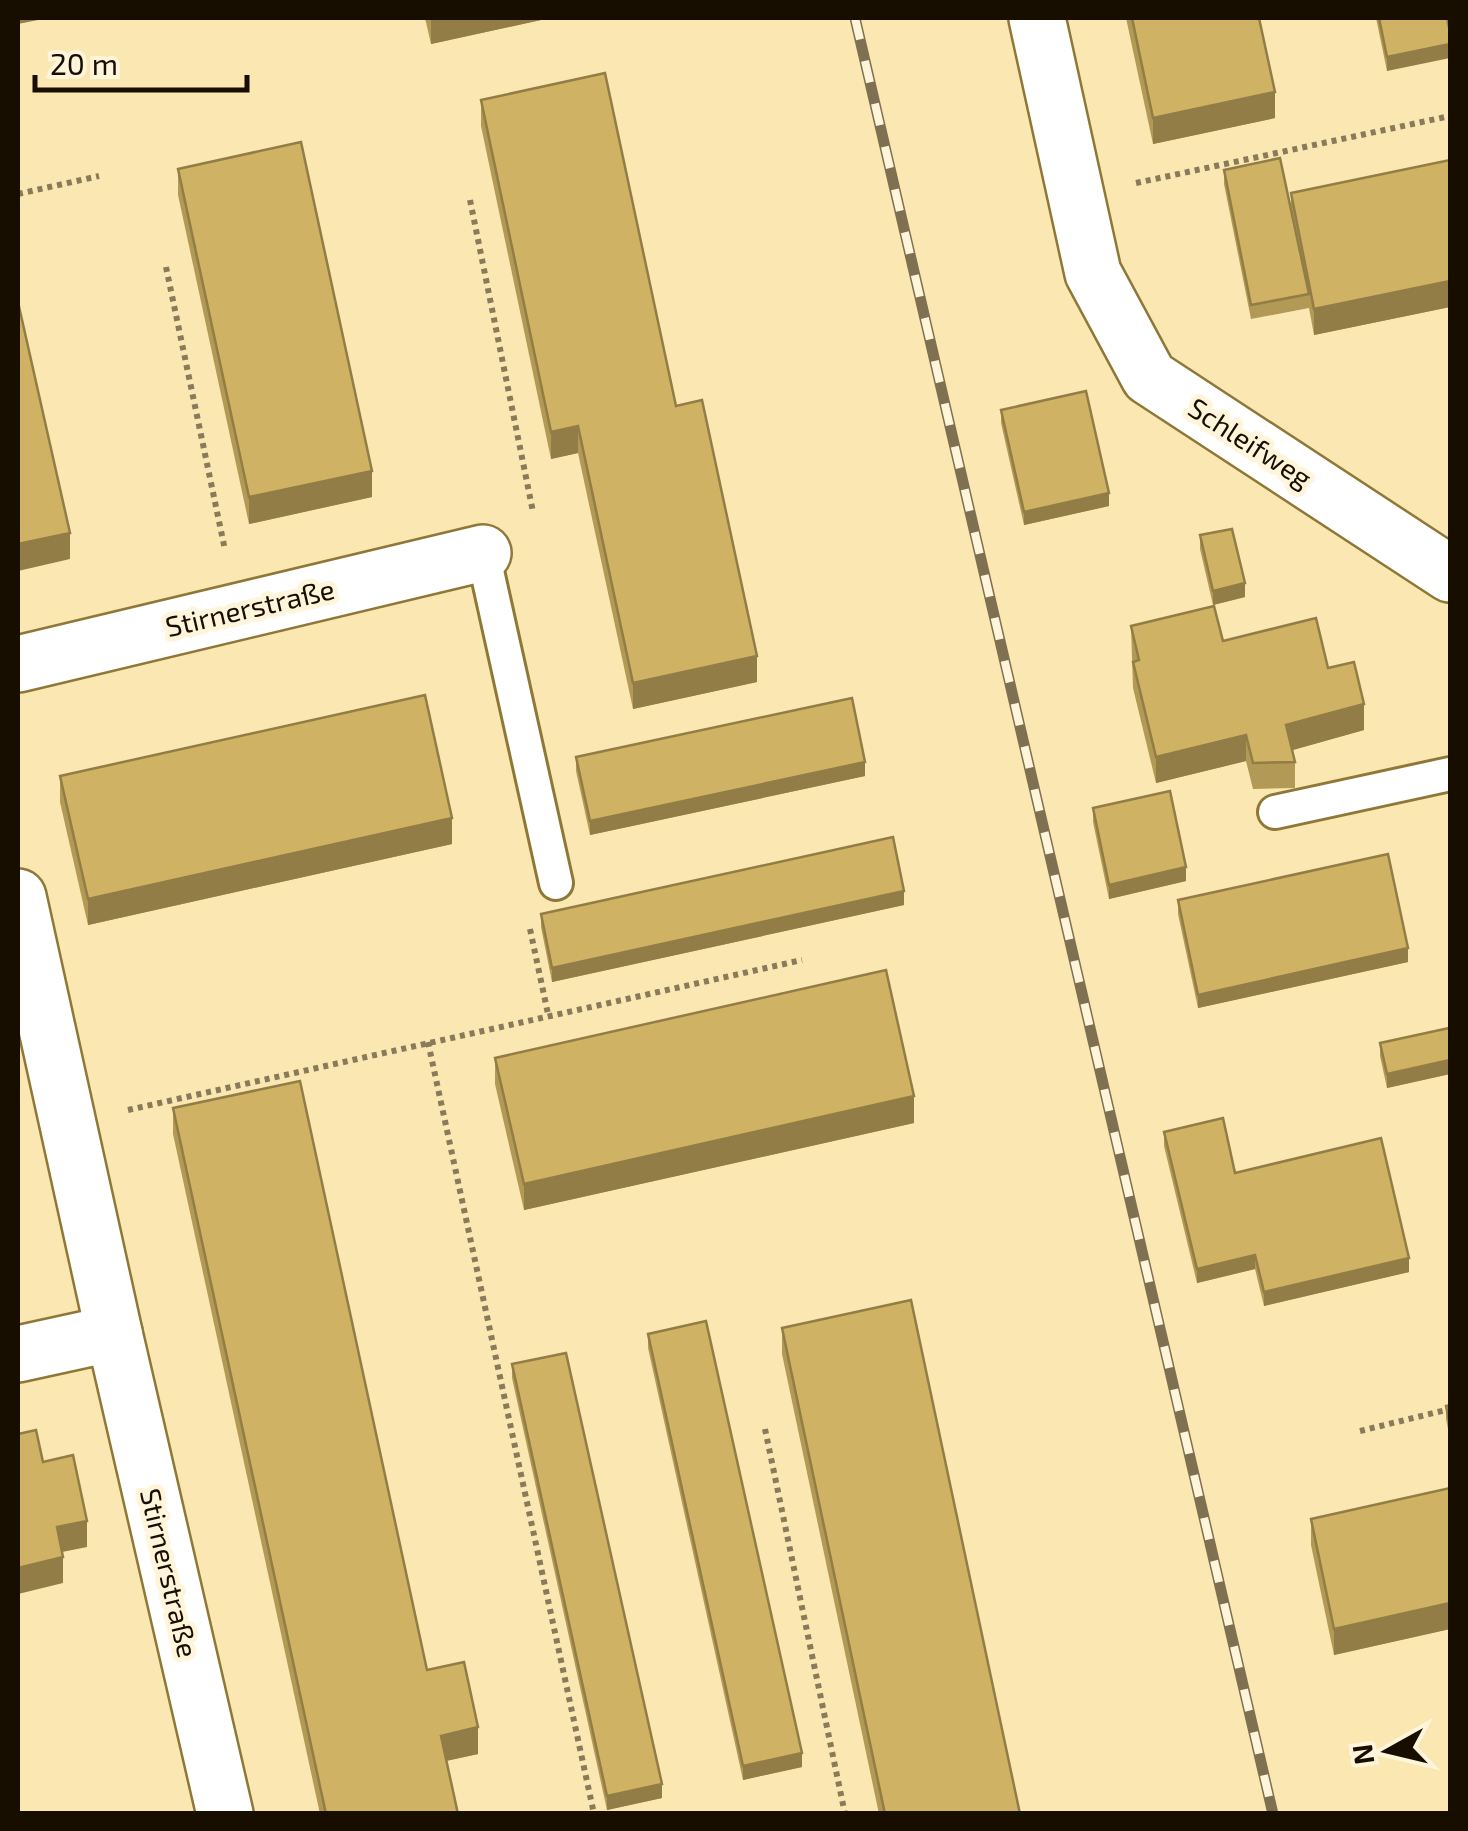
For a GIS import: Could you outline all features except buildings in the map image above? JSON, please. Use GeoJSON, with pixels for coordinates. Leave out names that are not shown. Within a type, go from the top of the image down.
{"type":"FeatureCollection","features":[{"type":"Feature","properties":{"kind":"street","name":"Schleifweg"},"geometry":{"type":"LineString","coordinates":[[1037,18],[1093,274],[1149,377],[1450,574]]}},
{"type":"Feature","properties":{"kind":"street","name":"Stirnerstraße"},"geometry":{"type":"LineString","coordinates":[[18,664],[482,554]]}},
{"type":"Feature","properties":{"kind":"street","name":"Stirnerstraße"},"geometry":{"type":"LineString","coordinates":[[18,897],[224,1814]]}},
{"type":"Feature","properties":{"kind":"street"},"geometry":{"type":"LineString","coordinates":[[18,1354],[114,1333]]}},
{"type":"Feature","properties":{"kind":"lane"},"geometry":{"type":"LineString","coordinates":[[482,554],[556,883]]}},
{"type":"Feature","properties":{"kind":"lane"},"geometry":{"type":"LineString","coordinates":[[1275,812],[1450,774]]}},
{"type":"Feature","properties":{"kind":"path"},"geometry":{"type":"LineString","coordinates":[[1076,196],[1450,116]]}},
{"type":"Feature","properties":{"kind":"path"},"geometry":{"type":"LineString","coordinates":[[18,194],[100,176]]}},
{"type":"Feature","properties":{"kind":"path"},"geometry":{"type":"LineString","coordinates":[[470,200],[539,539],[482,554]]}},
{"type":"Feature","properties":{"kind":"path"},"geometry":{"type":"LineString","coordinates":[[166,268],[238,611]]}},
{"type":"Feature","properties":{"kind":"path"},"geometry":{"type":"LineString","coordinates":[[548,1014],[528,920],[556,883]]}},
{"type":"Feature","properties":{"kind":"path"},"geometry":{"type":"LineString","coordinates":[[68,1123],[802,960]]}},
{"type":"Feature","properties":{"kind":"path"},"geometry":{"type":"LineString","coordinates":[[428,1042],[594,1814]]}},
{"type":"Feature","properties":{"kind":"path"},"geometry":{"type":"LineString","coordinates":[[1360,1431],[1450,1409]]}},
{"type":"Feature","properties":{"kind":"path"},"geometry":{"type":"LineString","coordinates":[[765,1429],[845,1814]]}},
{"type":"Feature","properties":{"kind":"railway"},"geometry":{"type":"LineString","coordinates":[[855,18],[1273,1814]]}}]}
